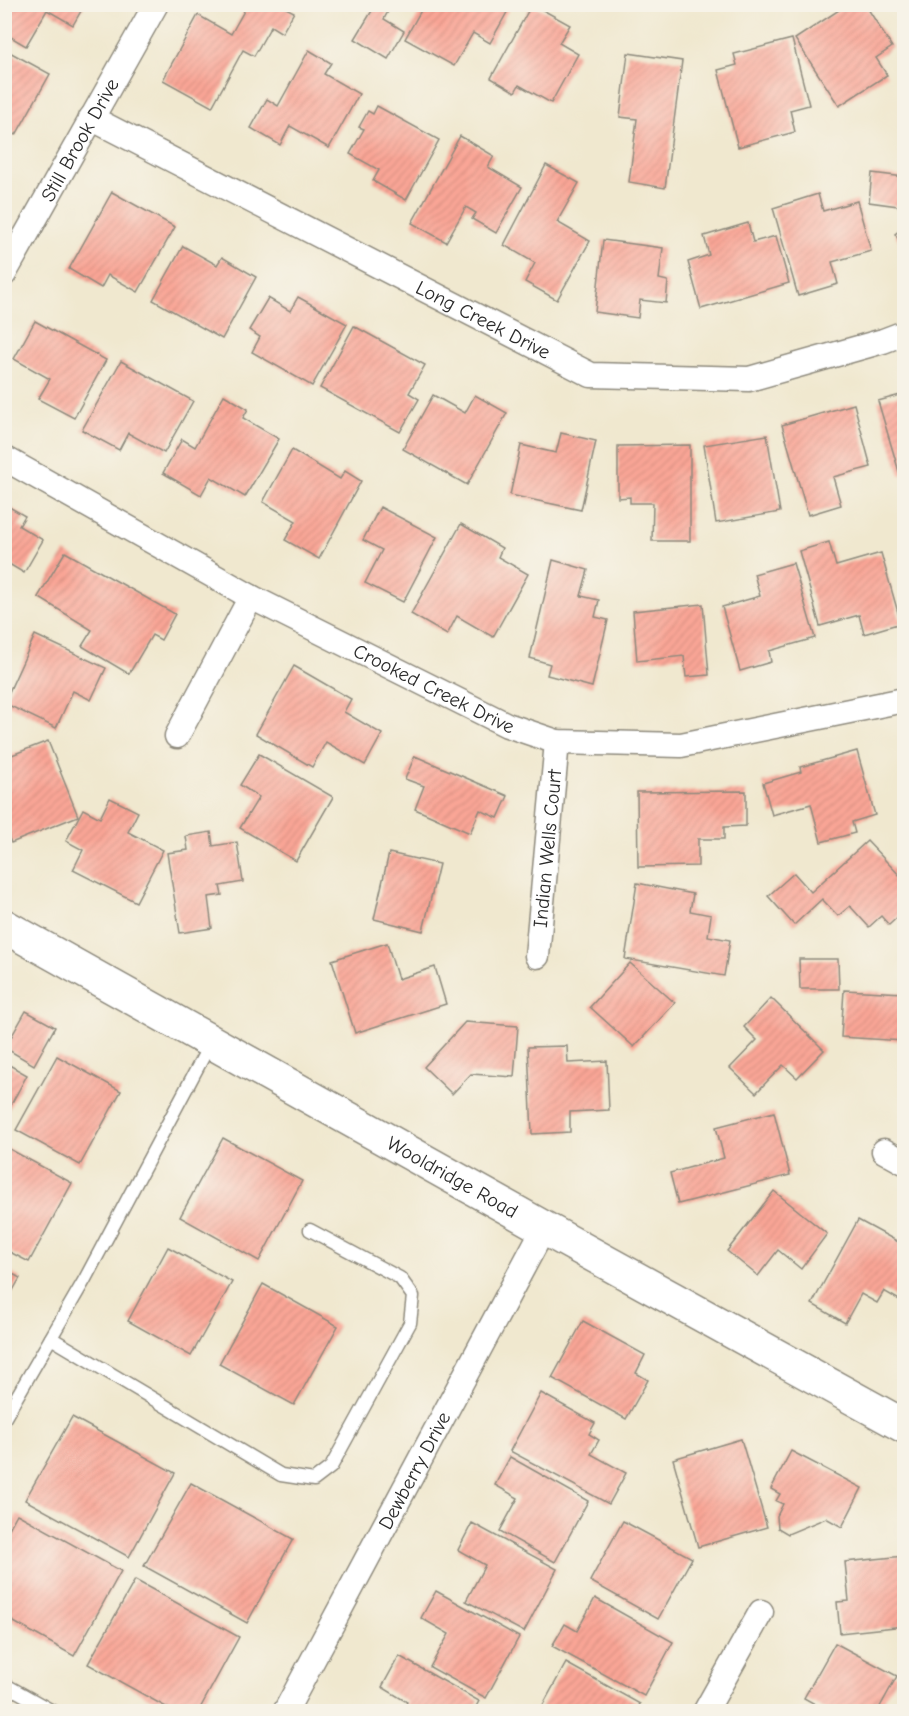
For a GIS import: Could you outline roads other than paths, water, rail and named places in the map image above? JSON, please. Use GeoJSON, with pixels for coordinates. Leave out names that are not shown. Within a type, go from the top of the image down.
{"type":"FeatureCollection","features":[{"type":"Feature","properties":{"kind":"main road","name":"Wooldridge Road"},"geometry":{"type":"LineString","coordinates":[[4,926],[904,1426]]}},
{"type":"Feature","properties":{"kind":"street","name":"Still Brook Drive"},"geometry":{"type":"LineString","coordinates":[[4,274],[156,4]]}},
{"type":"Feature","properties":{"kind":"street","name":"Long Creek Drive"},"geometry":{"type":"LineString","coordinates":[[91,118],[591,375],[749,379],[904,333]]}},
{"type":"Feature","properties":{"kind":"street","name":"Crooked Creek Drive"},"geometry":{"type":"LineString","coordinates":[[4,458],[251,597],[507,725],[557,742],[681,745],[904,700]]}},
{"type":"Feature","properties":{"kind":"street"},"geometry":{"type":"LineString","coordinates":[[177,736],[251,597]]}},
{"type":"Feature","properties":{"kind":"street","name":"Indian Wells Court"},"geometry":{"type":"LineString","coordinates":[[537,956],[557,742]]}},
{"type":"Feature","properties":{"kind":"street","name":"Dewberry Drive"},"geometry":{"type":"LineString","coordinates":[[285,1712],[544,1228]]}},
{"type":"Feature","properties":{"kind":"street"},"geometry":{"type":"LineString","coordinates":[[705,1712],[761,1612]]}},
{"type":"Feature","properties":{"kind":"lane"},"geometry":{"type":"LineString","coordinates":[[4,1419],[85,1279],[211,1041]]}},
{"type":"Feature","properties":{"kind":"lane"},"geometry":{"type":"LineString","coordinates":[[51,1338],[281,1475],[314,1480],[331,1467],[410,1323],[413,1296],[400,1278],[310,1230]]}},
{"type":"Feature","properties":{"kind":"lane"},"geometry":{"type":"LineString","coordinates":[[4,1684],[54,1712]]}}]}
